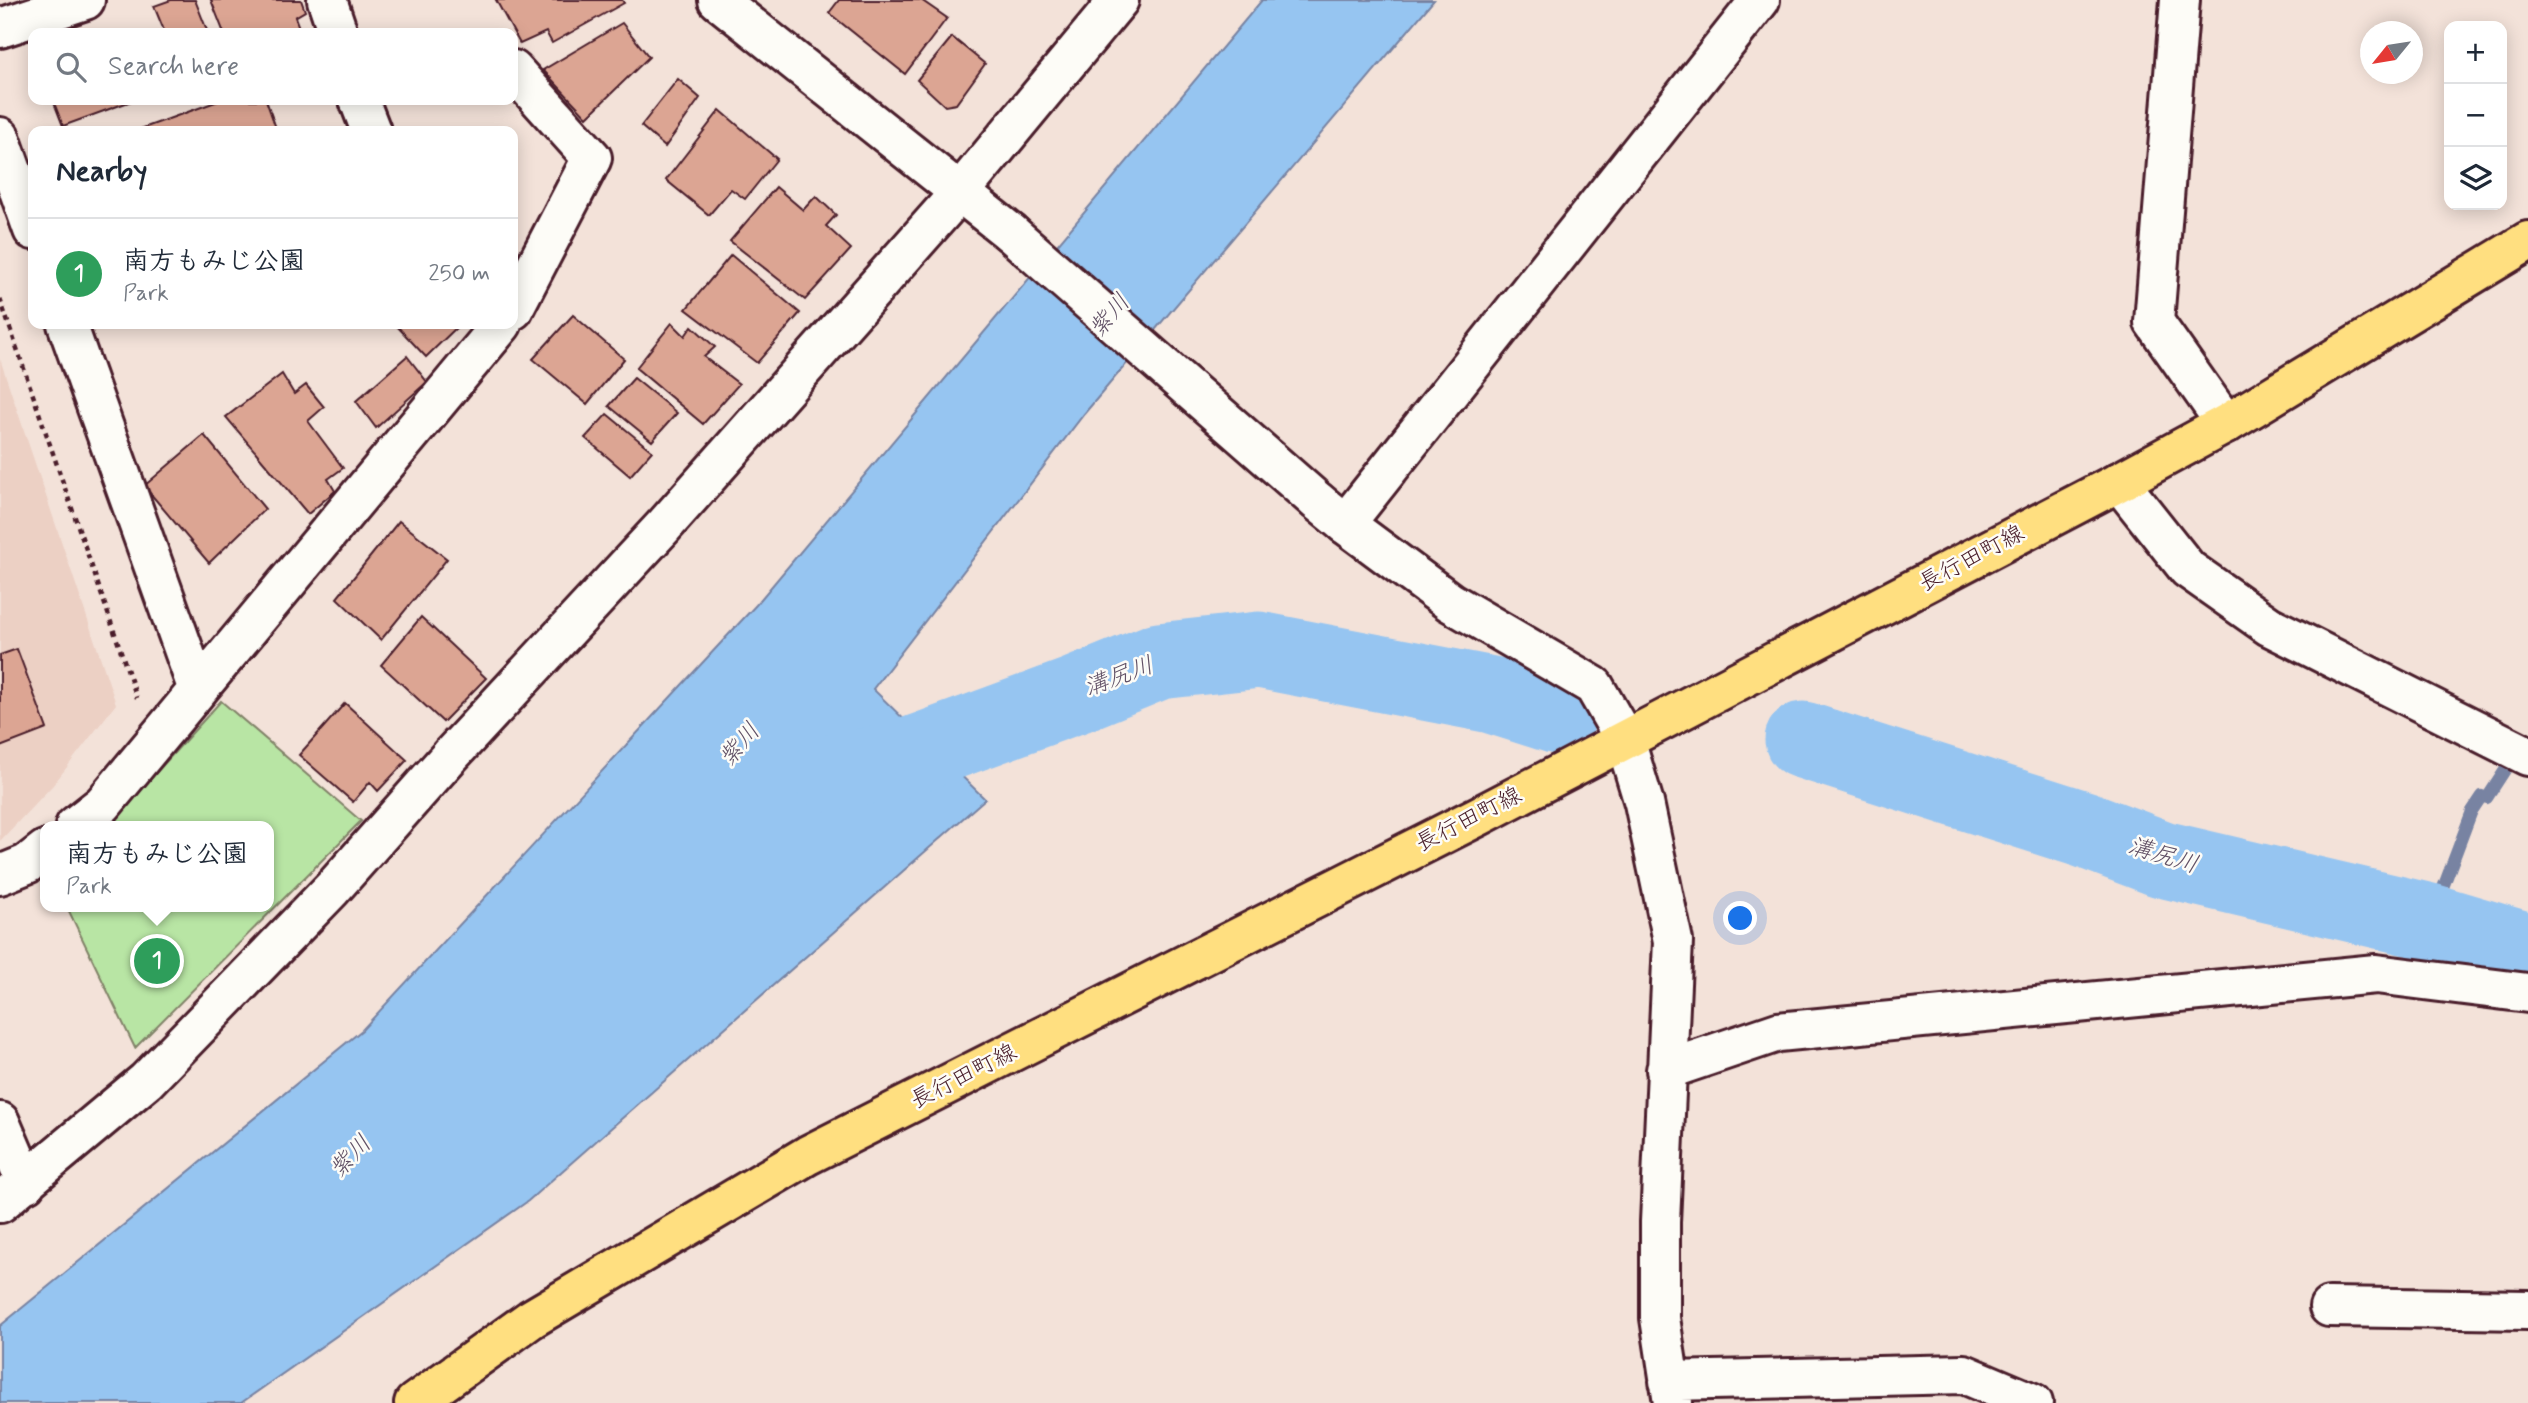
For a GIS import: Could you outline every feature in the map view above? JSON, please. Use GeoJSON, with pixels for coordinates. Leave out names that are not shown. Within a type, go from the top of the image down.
{"type":"FeatureCollection","features":[{"type":"Feature","properties":{"kind":"main road","name":"長行田町線"},"geometry":{"type":"LineString","coordinates":[[414,1403],[531,1319],[808,1156],[1625,740],[2119,482],[2226,424],[2528,242]]}},
{"type":"Feature","properties":{"kind":"street"},"geometry":{"type":"LineString","coordinates":[[0,28],[85,0]]}},
{"type":"Feature","properties":{"kind":"street"},"geometry":{"type":"LineString","coordinates":[[327,0],[336,28]]}},
{"type":"Feature","properties":{"kind":"street"},"geometry":{"type":"LineString","coordinates":[[718,0],[961,191],[1331,513],[1450,602],[1594,686],[1625,740],[1644,803],[1673,941],[1660,1222],[1660,1318],[1671,1392],[1964,1374],[2033,1403]]}},
{"type":"Feature","properties":{"kind":"street"},"geometry":{"type":"LineString","coordinates":[[0,1122],[13,1193],[146,1081],[332,889],[450,756],[664,526],[961,191],[1119,0]]}},
{"type":"Feature","properties":{"kind":"street"},"geometry":{"type":"LineString","coordinates":[[1331,513],[1760,0]]}},
{"type":"Feature","properties":{"kind":"street"},"geometry":{"type":"LineString","coordinates":[[2180,0],[2154,322],[2226,424]]}},
{"type":"Feature","properties":{"kind":"street"},"geometry":{"type":"LineString","coordinates":[[518,76],[592,158],[518,300]]}},
{"type":"Feature","properties":{"kind":"street"},"geometry":{"type":"LineString","coordinates":[[361,105],[369,126]]}},
{"type":"Feature","properties":{"kind":"street"},"geometry":{"type":"LineString","coordinates":[[0,137],[28,216]]}},
{"type":"Feature","properties":{"kind":"street"},"geometry":{"type":"LineString","coordinates":[[80,329],[198,690]]}},
{"type":"Feature","properties":{"kind":"street"},"geometry":{"type":"LineString","coordinates":[[81,821],[103,804],[498,329]]}},
{"type":"Feature","properties":{"kind":"street"},"geometry":{"type":"LineString","coordinates":[[2119,482],[2188,569],[2269,626],[2528,756]]}},
{"type":"Feature","properties":{"kind":"street"},"geometry":{"type":"LineString","coordinates":[[0,875],[27,864],[40,854]]}},
{"type":"Feature","properties":{"kind":"street"},"geometry":{"type":"LineString","coordinates":[[1666,1070],[1778,1032],[2376,974],[2528,993]]}},
{"type":"Feature","properties":{"kind":"street"},"geometry":{"type":"LineString","coordinates":[[2329,1307],[2528,1310]]}},
{"type":"Feature","properties":{"kind":"path"},"geometry":{"type":"LineString","coordinates":[[0,299],[153,744]]}},
{"type":"Feature","properties":{"kind":"shaded area"},"geometry":{"type":"Polygon","coordinates":[[[0,359],[116,704],[53,785],[0,841],[0,359]]]}},
{"type":"Feature","properties":{"kind":"green space"},"geometry":{"type":"Polygon","coordinates":[[[221,701],[361,821],[274,908],[274,821],[113,821],[221,701]]]}},
{"type":"Feature","properties":{"kind":"green space"},"geometry":{"type":"Polygon","coordinates":[[[69,912],[270,912],[135,1048],[69,912]]]}},
{"type":"Feature","properties":{"kind":"water","name":"紫川"},"geometry":{"type":"Polygon","coordinates":[[[1262,0],[1434,0],[1084,414],[873,689],[985,799],[528,1201],[241,1403],[0,1403],[0,1326],[362,1030],[756,605],[1262,0]]]}},
{"type":"Feature","properties":{"kind":"building"},"geometry":{"type":"Polygon","coordinates":[[[171,0],[195,0],[206,28],[163,28],[154,6],[171,0]]]}},
{"type":"Feature","properties":{"kind":"building"},"geometry":{"type":"Polygon","coordinates":[[[211,0],[301,0],[305,11],[295,17],[299,28],[222,28],[211,0]]]}},
{"type":"Feature","properties":{"kind":"building"},"geometry":{"type":"Polygon","coordinates":[[[496,0],[622,0],[624,3],[552,43],[546,32],[520,44],[518,28],[511,28],[496,0]]]}},
{"type":"Feature","properties":{"kind":"building"},"geometry":{"type":"Polygon","coordinates":[[[839,0],[921,0],[947,18],[905,74],[829,13],[839,0]]]}},
{"type":"Feature","properties":{"kind":"building"},"geometry":{"type":"Polygon","coordinates":[[[622,23],[649,57],[587,117],[543,70],[622,23]]]}},
{"type":"Feature","properties":{"kind":"building"},"geometry":{"type":"Polygon","coordinates":[[[952,37],[985,64],[956,104],[945,106],[917,80],[952,37]]]}},
{"type":"Feature","properties":{"kind":"building"},"geometry":{"type":"Polygon","coordinates":[[[678,79],[700,98],[665,147],[641,126],[678,79]]]}},
{"type":"Feature","properties":{"kind":"building"},"geometry":{"type":"Polygon","coordinates":[[[55,105],[120,105],[63,126],[55,105]]]}},
{"type":"Feature","properties":{"kind":"building"},"geometry":{"type":"Polygon","coordinates":[[[207,105],[268,105],[275,126],[149,126],[207,105]]]}},
{"type":"Feature","properties":{"kind":"building"},"geometry":{"type":"Polygon","coordinates":[[[720,110],[777,159],[745,199],[731,189],[709,215],[666,180],[720,110]]]}},
{"type":"Feature","properties":{"kind":"building"},"geometry":{"type":"Polygon","coordinates":[[[776,187],[803,210],[816,196],[836,215],[826,226],[851,249],[805,300],[730,241],[776,187]]]}},
{"type":"Feature","properties":{"kind":"building"},"geometry":{"type":"Polygon","coordinates":[[[731,255],[800,313],[757,363],[686,309],[731,255]]]}},
{"type":"Feature","properties":{"kind":"building"},"geometry":{"type":"Polygon","coordinates":[[[573,315],[624,359],[587,404],[533,359],[573,315]]]}},
{"type":"Feature","properties":{"kind":"building"},"geometry":{"type":"Polygon","coordinates":[[[672,323],[685,336],[692,326],[715,347],[704,357],[739,384],[703,424],[636,368],[672,323]]]}},
{"type":"Feature","properties":{"kind":"building"},"geometry":{"type":"Polygon","coordinates":[[[400,329],[455,329],[426,357],[400,329]]]}},
{"type":"Feature","properties":{"kind":"building"},"geometry":{"type":"Polygon","coordinates":[[[407,356],[427,382],[376,428],[356,401],[407,356]]]}},
{"type":"Feature","properties":{"kind":"building"},"geometry":{"type":"Polygon","coordinates":[[[282,374],[294,394],[306,385],[324,407],[308,421],[343,468],[328,479],[335,491],[308,514],[226,417],[282,374]]]}},
{"type":"Feature","properties":{"kind":"building"},"geometry":{"type":"Polygon","coordinates":[[[634,378],[677,413],[652,441],[609,406],[634,378]]]}},
{"type":"Feature","properties":{"kind":"building"},"geometry":{"type":"Polygon","coordinates":[[[607,414],[652,451],[630,476],[585,438],[607,414]]]}},
{"type":"Feature","properties":{"kind":"building"},"geometry":{"type":"Polygon","coordinates":[[[204,435],[265,509],[209,563],[144,486],[204,435]]]}},
{"type":"Feature","properties":{"kind":"building"},"geometry":{"type":"Polygon","coordinates":[[[399,521],[447,559],[381,640],[337,598],[399,521]]]}},
{"type":"Feature","properties":{"kind":"building"},"geometry":{"type":"Polygon","coordinates":[[[421,617],[486,678],[443,722],[381,665],[421,617]]]}},
{"type":"Feature","properties":{"kind":"building"},"geometry":{"type":"Polygon","coordinates":[[[17,649],[47,729],[0,747],[0,655],[17,649]]]}},
{"type":"Feature","properties":{"kind":"building"},"geometry":{"type":"Polygon","coordinates":[[[345,703],[407,760],[378,791],[370,782],[353,802],[299,755],[345,703]]]}},
{"type":"Feature","properties":{"kind":"waterway","name":"溝尻川"},"geometry":{"type":"LineString","coordinates":[[830,773],[899,760],[1076,695],[1159,661],[1259,650],[1492,695],[1558,716]]}},
{"type":"Feature","properties":{"kind":"waterway","name":"溝尻川"},"geometry":{"type":"LineString","coordinates":[[1803,740],[2083,829],[2162,859],[2430,922],[2528,951]]}},
{"type":"Feature","properties":{"kind":"waterway"},"geometry":{"type":"LineString","coordinates":[[2430,922],[2472,811],[2482,796],[2487,798],[2516,753]]}},
{"type":"Feature","properties":{"kind":"place","name":"南方もみじ公園"},"geometry":{"type":"Point","coordinates":[157,961]}}]}
